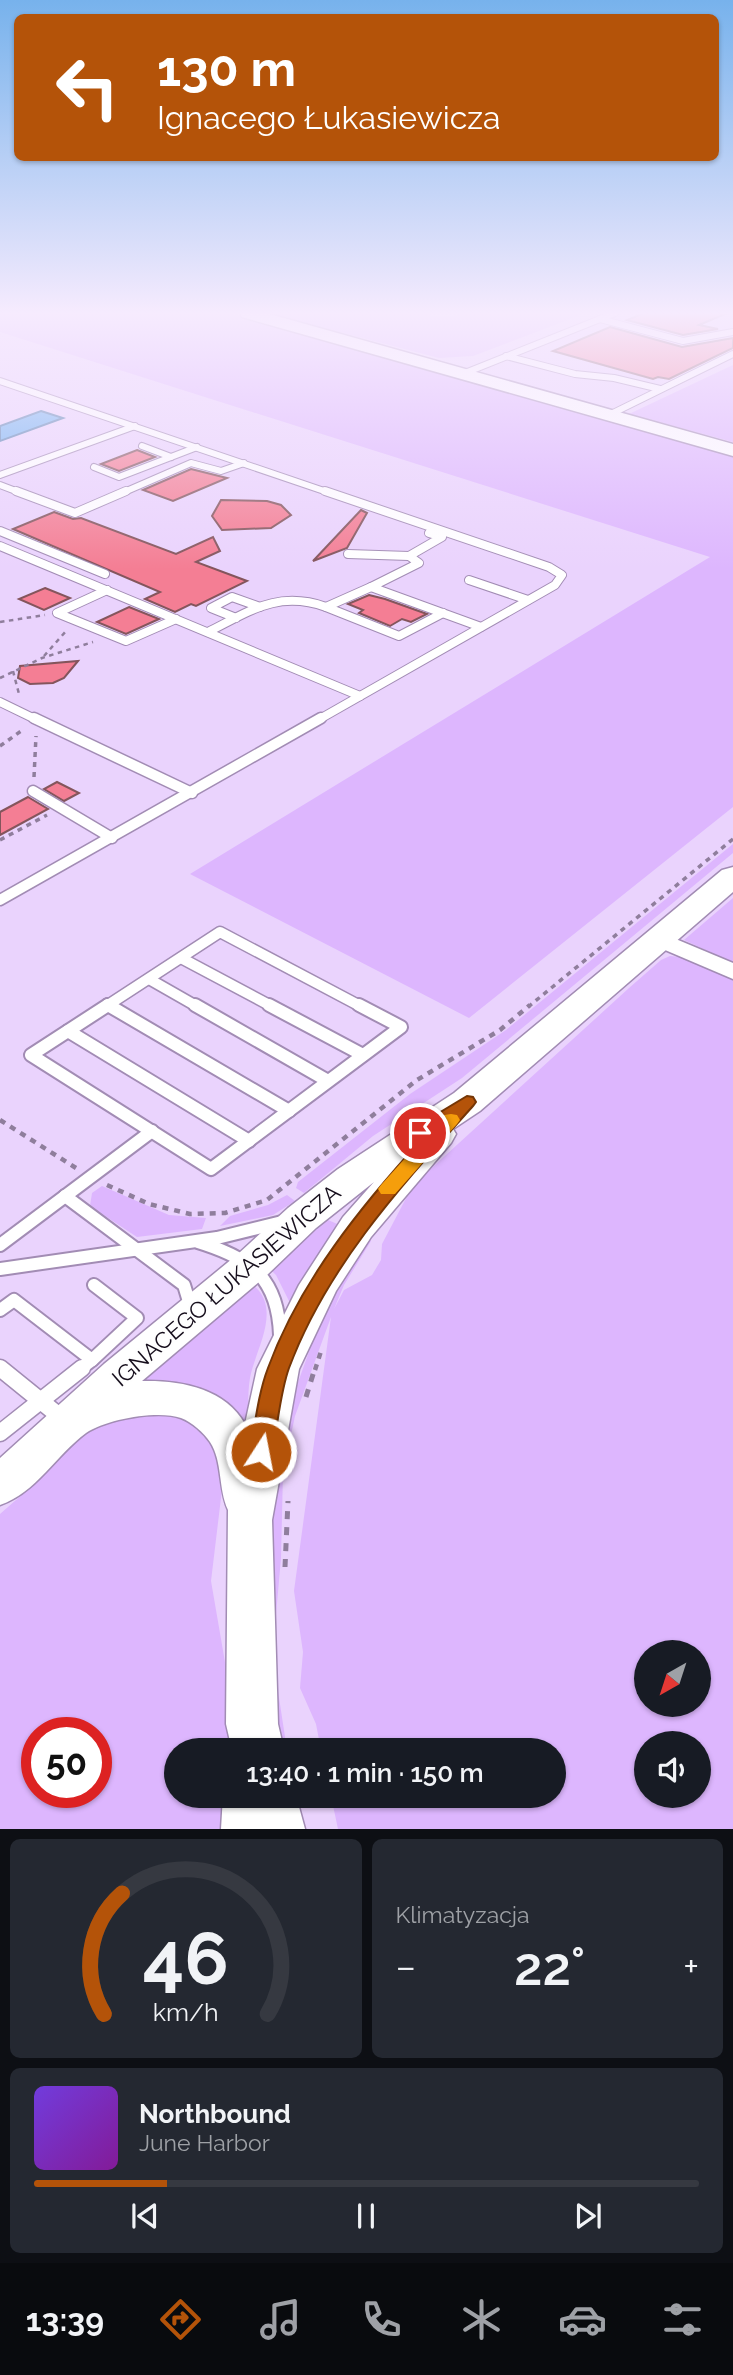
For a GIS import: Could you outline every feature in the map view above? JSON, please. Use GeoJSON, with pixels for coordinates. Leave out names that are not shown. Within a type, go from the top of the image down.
{"type":"FeatureCollection","features":[{"type":"Feature","properties":{"kind":"main road"},"geometry":{"type":"LineString","coordinates":[[552,398],[733,450]]}},
{"type":"Feature","properties":{"kind":"main road","name":"IGNACEGO ŁUKASIEWICZA"},"geometry":{"type":"LineString","coordinates":[[0,1486],[54,1412],[119,1376],[252,1265],[300,1204],[351,1179],[467,1102],[733,876]]}},
{"type":"Feature","properties":{"kind":"main road","name":"IGNACEGO ŁUKASIEWICZA"},"geometry":{"type":"LineString","coordinates":[[254,1738],[248,1520],[278,1369],[319,1285],[356,1227],[467,1102]]}},
{"type":"Feature","properties":{"kind":"main road"},"geometry":{"type":"LineString","coordinates":[[54,1412],[147,1398],[189,1404],[211,1415],[225,1429],[240,1460],[248,1520]]}},
{"type":"Feature","properties":{"kind":"main road"},"geometry":{"type":"LineString","coordinates":[[248,1829],[249,1808]]}},
{"type":"Feature","properties":{"kind":"main road"},"geometry":{"type":"LineString","coordinates":[[273,1808],[278,1829]]}},
{"type":"Feature","properties":{"kind":"street"},"geometry":{"type":"LineString","coordinates":[[659,939],[733,972]]}},
{"type":"Feature","properties":{"kind":"lane"},"geometry":{"type":"LineString","coordinates":[[2,897],[192,793],[555,585],[562,575],[549,567],[52,398]]}},
{"type":"Feature","properties":{"kind":"lane"},"geometry":{"type":"LineString","coordinates":[[609,415],[642,398]]}},
{"type":"Feature","properties":{"kind":"lane"},"geometry":{"type":"LineString","coordinates":[[0,475],[135,426]]}},
{"type":"Feature","properties":{"kind":"lane"},"geometry":{"type":"LineString","coordinates":[[142,446],[171,457]]}},
{"type":"Feature","properties":{"kind":"lane"},"geometry":{"type":"LineString","coordinates":[[94,467],[119,477],[197,447]]}},
{"type":"Feature","properties":{"kind":"lane"},"geometry":{"type":"LineString","coordinates":[[0,485],[75,513],[191,463],[221,471],[244,463]]}},
{"type":"Feature","properties":{"kind":"lane"},"geometry":{"type":"LineString","coordinates":[[318,495],[442,537],[409,556],[348,554]]}},
{"type":"Feature","properties":{"kind":"lane"},"geometry":{"type":"LineString","coordinates":[[0,531],[105,573]]}},
{"type":"Feature","properties":{"kind":"lane"},"geometry":{"type":"LineString","coordinates":[[0,546],[360,696]]}},
{"type":"Feature","properties":{"kind":"lane"},"geometry":{"type":"LineString","coordinates":[[326,607],[419,563],[409,556]]}},
{"type":"Feature","properties":{"kind":"lane"},"geometry":{"type":"LineString","coordinates":[[10,563],[26,557]]}},
{"type":"Feature","properties":{"kind":"lane"},"geometry":{"type":"LineString","coordinates":[[469,580],[528,600]]}},
{"type":"Feature","properties":{"kind":"lane"},"geometry":{"type":"LineString","coordinates":[[371,587],[481,626]]}},
{"type":"Feature","properties":{"kind":"lane"},"geometry":{"type":"LineString","coordinates":[[57,613],[107,590]]}},
{"type":"Feature","properties":{"kind":"lane"},"geometry":{"type":"LineString","coordinates":[[236,618],[211,608],[232,597],[260,607]]}},
{"type":"Feature","properties":{"kind":"lane"},"geometry":{"type":"LineString","coordinates":[[208,632],[276,599],[291,597],[304,599],[399,636],[443,613]]}},
{"type":"Feature","properties":{"kind":"lane"},"geometry":{"type":"LineString","coordinates":[[57,613],[125,641],[176,619]]}},
{"type":"Feature","properties":{"kind":"lane"},"geometry":{"type":"LineString","coordinates":[[0,702],[192,793]]}},
{"type":"Feature","properties":{"kind":"lane"},"geometry":{"type":"LineString","coordinates":[[33,791],[111,838]]}},
{"type":"Feature","properties":{"kind":"lane"},"geometry":{"type":"LineString","coordinates":[[220,932],[401,1027],[211,1169],[31,1055],[181,958],[220,932]]}},
{"type":"Feature","properties":{"kind":"lane"},"geometry":{"type":"LineString","coordinates":[[181,958],[363,1055]]}},
{"type":"Feature","properties":{"kind":"lane"},"geometry":{"type":"LineString","coordinates":[[149,979],[328,1081]]}},
{"type":"Feature","properties":{"kind":"lane"},"geometry":{"type":"LineString","coordinates":[[108,1005],[289,1111]]}},
{"type":"Feature","properties":{"kind":"lane"},"geometry":{"type":"LineString","coordinates":[[68,1031],[249,1140]]}},
{"type":"Feature","properties":{"kind":"lane"},"geometry":{"type":"LineString","coordinates":[[0,1245],[152,1131]]}},
{"type":"Feature","properties":{"kind":"lane"},"geometry":{"type":"LineString","coordinates":[[65,1196],[184,1285],[194,1314]]}},
{"type":"Feature","properties":{"kind":"lane"},"geometry":{"type":"LineString","coordinates":[[0,1269],[194,1241],[300,1204]]}},
{"type":"Feature","properties":{"kind":"lane"},"geometry":{"type":"LineString","coordinates":[[194,1241],[214,1247],[252,1265],[267,1278],[281,1315],[278,1369]]}},
{"type":"Feature","properties":{"kind":"lane"},"geometry":{"type":"LineString","coordinates":[[0,1433],[54,1412],[92,1360],[137,1318],[94,1285]]}},
{"type":"Feature","properties":{"kind":"lane"},"geometry":{"type":"LineString","coordinates":[[0,1310],[14,1300],[92,1360]]}},
{"type":"Feature","properties":{"kind":"lane"},"geometry":{"type":"LineString","coordinates":[[0,1368],[54,1412]]}},
{"type":"Feature","properties":{"kind":"path"},"geometry":{"type":"LineString","coordinates":[[0,622],[57,613]]}},
{"type":"Feature","properties":{"kind":"path"},"geometry":{"type":"LineString","coordinates":[[42,658],[75,620]]}},
{"type":"Feature","properties":{"kind":"path"},"geometry":{"type":"LineString","coordinates":[[0,678],[42,658],[115,637]]}},
{"type":"Feature","properties":{"kind":"path"},"geometry":{"type":"LineString","coordinates":[[13,671],[24,713]]}},
{"type":"Feature","properties":{"kind":"path"},"geometry":{"type":"LineString","coordinates":[[0,746],[37,720]]}},
{"type":"Feature","properties":{"kind":"path"},"geometry":{"type":"LineString","coordinates":[[33,791],[37,720]]}},
{"type":"Feature","properties":{"kind":"path"},"geometry":{"type":"LineString","coordinates":[[0,840],[61,808]]}},
{"type":"Feature","properties":{"kind":"path"},"geometry":{"type":"LineString","coordinates":[[215,1213],[240,1209],[267,1200],[300,1204],[417,1080],[500,1030],[733,839]]}},
{"type":"Feature","properties":{"kind":"path"},"geometry":{"type":"LineString","coordinates":[[304,1404],[326,1335]]}},
{"type":"Feature","properties":{"kind":"path"},"geometry":{"type":"LineString","coordinates":[[285,1571],[288,1489]]}},
{"type":"Feature","properties":{"kind":"shaded area"},"geometry":{"type":"Polygon","coordinates":[[[209,398],[532,398],[733,455],[733,807],[469,1018],[190,874],[710,557],[209,398]]]}},
{"type":"Feature","properties":{"kind":"shaded area"},"geometry":{"type":"Polygon","coordinates":[[[662,398],[733,398],[733,442],[629,414],[662,398]]]}},
{"type":"Feature","properties":{"kind":"shaded area"},"geometry":{"type":"Polygon","coordinates":[[[733,844],[733,853],[462,1078],[373,1136],[304,1193],[296,1188],[298,1182],[410,1094],[506,1030],[733,844]]]}},
{"type":"Feature","properties":{"kind":"shaded area"},"geometry":{"type":"Polygon","coordinates":[[[733,898],[733,963],[684,940],[733,898]]]}},
{"type":"Feature","properties":{"kind":"shaded area"},"geometry":{"type":"Polygon","coordinates":[[[670,956],[681,957],[733,976],[733,1829],[338,1829],[334,1808],[566,1808],[566,1738],[319,1738],[316,1724],[300,1688],[303,1652],[294,1591],[331,1317],[295,1416],[283,1473],[281,1558],[275,1626],[278,1691],[285,1738],[274,1738],[265,1663],[275,1466],[286,1416],[321,1318],[366,1235],[371,1241],[344,1285],[334,1309],[344,1290],[372,1275],[381,1260],[382,1244],[413,1185],[661,960],[670,956]]]}},
{"type":"Feature","properties":{"kind":"shaded area"},"geometry":{"type":"Polygon","coordinates":[[[102,1186],[169,1215],[206,1218],[202,1229],[137,1237],[90,1206],[92,1193],[102,1186]]]}},
{"type":"Feature","properties":{"kind":"shaded area"},"geometry":{"type":"Polygon","coordinates":[[[287,1195],[295,1201],[273,1215],[220,1226],[230,1216],[268,1205],[287,1195]]]}},
{"type":"Feature","properties":{"kind":"shaded area"},"geometry":{"type":"Polygon","coordinates":[[[328,1220],[342,1226],[293,1301],[289,1301],[276,1275],[269,1268],[328,1220]]]}},
{"type":"Feature","properties":{"kind":"shaded area"},"geometry":{"type":"Polygon","coordinates":[[[253,1285],[262,1295],[267,1318],[250,1378],[247,1432],[138,1379],[253,1285]]]}},
{"type":"Feature","properties":{"kind":"shaded area"},"geometry":{"type":"Polygon","coordinates":[[[118,1411],[181,1414],[205,1428],[224,1473],[211,1581],[226,1668],[229,1738],[164,1738],[164,1808],[231,1808],[230,1829],[0,1829],[0,1514],[32,1486],[64,1445],[118,1411]]]}},
{"type":"Feature","properties":{"kind":"water"},"geometry":{"type":"Polygon","coordinates":[[[41,411],[63,418],[0,441],[0,426],[41,411]]]}},
{"type":"Feature","properties":{"kind":"building"},"geometry":{"type":"Polygon","coordinates":[[[137,450],[155,457],[119,471],[101,464],[137,450]]]}},
{"type":"Feature","properties":{"kind":"building"},"geometry":{"type":"Polygon","coordinates":[[[191,469],[227,478],[173,501],[143,490],[191,469]]]}},
{"type":"Feature","properties":{"kind":"building"},"geometry":{"type":"Polygon","coordinates":[[[221,500],[267,501],[281,505],[291,515],[271,528],[222,530],[212,516],[221,500]]]}},
{"type":"Feature","properties":{"kind":"building"},"geometry":{"type":"Polygon","coordinates":[[[361,510],[367,513],[347,548],[313,561],[361,510]]]}},
{"type":"Feature","properties":{"kind":"building"},"geometry":{"type":"Polygon","coordinates":[[[54,512],[73,519],[81,518],[176,554],[213,537],[220,551],[196,562],[247,581],[196,606],[191,604],[175,612],[145,599],[160,592],[13,529],[54,512]]]}},
{"type":"Feature","properties":{"kind":"building"},"geometry":{"type":"Polygon","coordinates":[[[45,588],[70,598],[44,610],[19,599],[45,588]]]}},
{"type":"Feature","properties":{"kind":"building"},"geometry":{"type":"Polygon","coordinates":[[[369,595],[427,614],[411,622],[402,619],[390,626],[359,613],[363,610],[348,604],[369,595]]]}},
{"type":"Feature","properties":{"kind":"building"},"geometry":{"type":"Polygon","coordinates":[[[129,607],[159,619],[126,634],[97,622],[129,607]]]}},
{"type":"Feature","properties":{"kind":"building"},"geometry":{"type":"Polygon","coordinates":[[[78,661],[64,678],[53,683],[30,684],[18,678],[20,666],[78,661]]]}},
{"type":"Feature","properties":{"kind":"building"},"geometry":{"type":"Polygon","coordinates":[[[57,782],[79,793],[64,801],[44,789],[57,782]]]}},
{"type":"Feature","properties":{"kind":"building"},"geometry":{"type":"Polygon","coordinates":[[[28,797],[48,809],[0,835],[0,812],[28,797]]]}},
{"type":"Feature","properties":{"kind":"slow traffic"},"geometry":{"type":"LineString","coordinates":[[388,1189],[451,1120]]}},
{"type":"Feature","properties":{"kind":"route"},"geometry":{"type":"LineString","coordinates":[[261,1452],[278,1369],[319,1285],[356,1227],[379,1198],[467,1102],[420,1133]]}}]}
